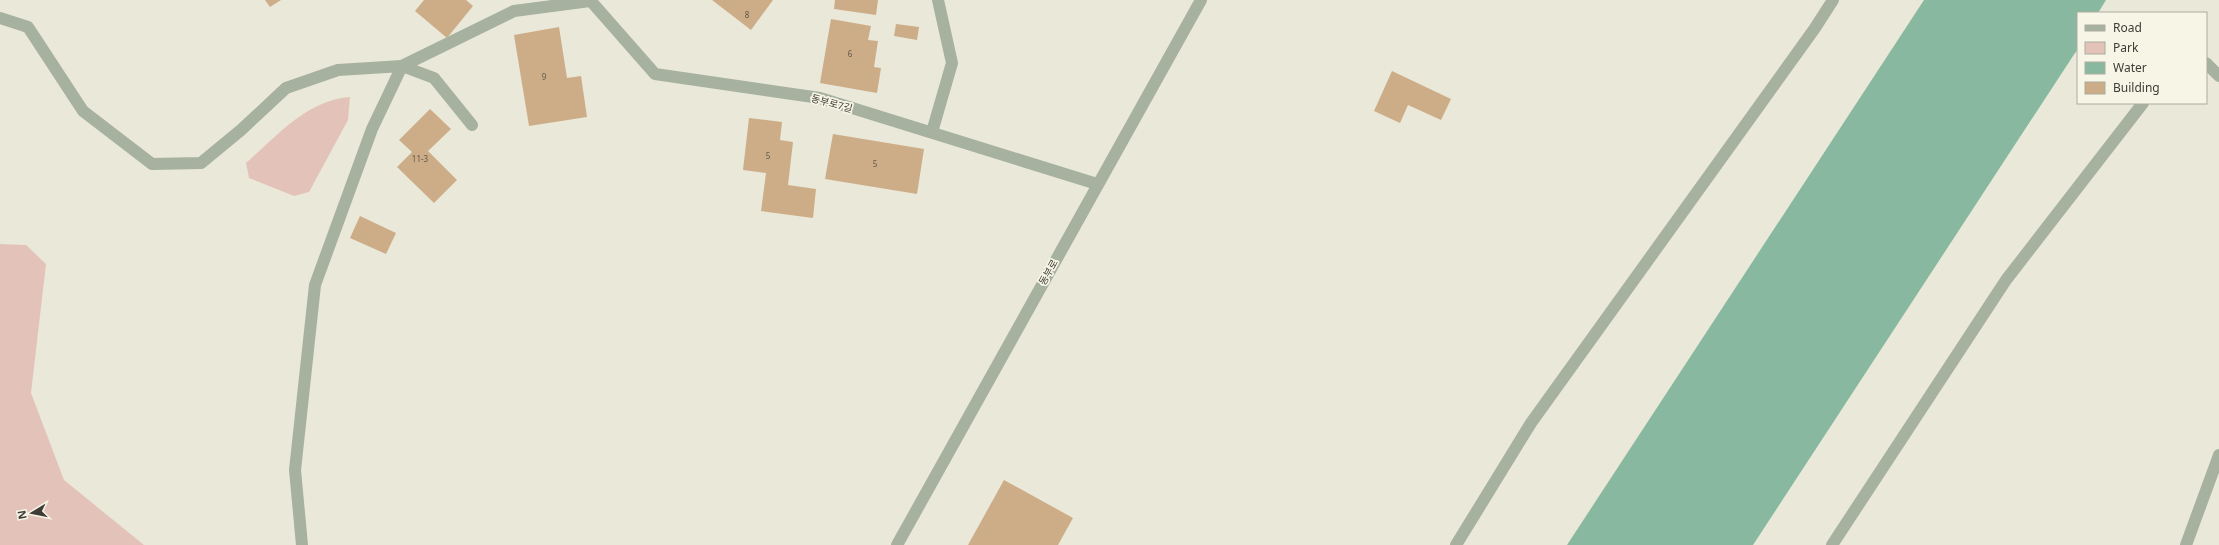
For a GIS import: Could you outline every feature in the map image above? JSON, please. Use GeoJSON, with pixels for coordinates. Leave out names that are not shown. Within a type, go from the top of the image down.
{"type":"FeatureCollection","features":[{"type":"Feature","properties":{"kind":"street"},"geometry":{"type":"LineString","coordinates":[[932,132],[952,63],[938,0]]}},
{"type":"Feature","properties":{"kind":"street","name":"동부로"},"geometry":{"type":"LineString","coordinates":[[897,545],[1201,0]]}},
{"type":"Feature","properties":{"kind":"street"},"geometry":{"type":"LineString","coordinates":[[1456,545],[1531,423],[1810,35],[1833,0]]}},
{"type":"Feature","properties":{"kind":"street"},"geometry":{"type":"LineString","coordinates":[[0,18],[28,27],[83,111],[152,164],[201,163],[241,130],[286,88],[338,70],[402,66],[514,12],[590,1]]}},
{"type":"Feature","properties":{"kind":"street","name":"동부로7길"},"geometry":{"type":"LineString","coordinates":[[590,1],[655,74],[820,98],[1097,184]]}},
{"type":"Feature","properties":{"kind":"street"},"geometry":{"type":"LineString","coordinates":[[2207,64],[2219,76]]}},
{"type":"Feature","properties":{"kind":"street"},"geometry":{"type":"LineString","coordinates":[[402,66],[434,78],[472,126]]}},
{"type":"Feature","properties":{"kind":"street"},"geometry":{"type":"LineString","coordinates":[[302,545],[295,470],[315,285],[372,128],[402,66]]}},
{"type":"Feature","properties":{"kind":"street"},"geometry":{"type":"LineString","coordinates":[[1832,545],[2006,280],[2142,104]]}},
{"type":"Feature","properties":{"kind":"street"},"geometry":{"type":"LineString","coordinates":[[2186,545],[2219,455]]}},
{"type":"Feature","properties":{"kind":"green space"},"geometry":{"type":"Polygon","coordinates":[[[350,97],[348,120],[309,192],[294,196],[249,178],[246,163],[281,131],[306,112],[320,105],[334,100],[350,97]]]}},
{"type":"Feature","properties":{"kind":"green space"},"geometry":{"type":"Polygon","coordinates":[[[0,244],[26,245],[46,264],[31,393],[64,480],[144,545],[0,545],[0,244]]]}},
{"type":"Feature","properties":{"kind":"water"},"geometry":{"type":"Polygon","coordinates":[[[1924,0],[2106,0],[2099,12],[2077,12],[2077,50],[1753,545],[1567,545],[1924,0]]]}},
{"type":"Feature","properties":{"kind":"building"},"geometry":{"type":"Polygon","coordinates":[[[265,0],[281,0],[270,7],[265,0]]]}},
{"type":"Feature","properties":{"kind":"building"},"geometry":{"type":"Polygon","coordinates":[[[424,0],[466,0],[473,6],[447,38],[415,11],[424,0]]]}},
{"type":"Feature","properties":{"kind":"building"},"geometry":{"type":"Polygon","coordinates":[[[712,0],[773,0],[751,30],[712,0]]]}},
{"type":"Feature","properties":{"kind":"building"},"geometry":{"type":"Polygon","coordinates":[[[835,0],[878,0],[876,15],[834,9],[835,0]]]}},
{"type":"Feature","properties":{"kind":"building"},"geometry":{"type":"Polygon","coordinates":[[[831,19],[871,26],[868,40],[878,41],[874,67],[881,68],[877,93],[820,83],[831,19]]]}},
{"type":"Feature","properties":{"kind":"building"},"geometry":{"type":"Polygon","coordinates":[[[896,24],[919,27],[917,40],[894,36],[896,24]]]}},
{"type":"Feature","properties":{"kind":"building"},"geometry":{"type":"Polygon","coordinates":[[[559,27],[567,78],[581,76],[587,117],[529,126],[514,35],[559,27]]]}},
{"type":"Feature","properties":{"kind":"building"},"geometry":{"type":"Polygon","coordinates":[[[1392,71],[1451,99],[1441,120],[1408,105],[1400,123],[1374,111],[1392,71]]]}},
{"type":"Feature","properties":{"kind":"building"},"geometry":{"type":"Polygon","coordinates":[[[430,109],[451,129],[428,151],[457,180],[434,203],[397,167],[412,152],[399,140],[430,109]]]}},
{"type":"Feature","properties":{"kind":"building"},"geometry":{"type":"Polygon","coordinates":[[[749,118],[782,122],[780,140],[793,142],[788,185],[816,189],[813,218],[761,211],[766,173],[743,170],[749,118]]]}},
{"type":"Feature","properties":{"kind":"building"},"geometry":{"type":"Polygon","coordinates":[[[833,134],[924,149],[917,194],[825,179],[833,134]]]}},
{"type":"Feature","properties":{"kind":"building"},"geometry":{"type":"Polygon","coordinates":[[[360,216],[396,233],[386,254],[350,238],[360,216]]]}},
{"type":"Feature","properties":{"kind":"building"},"geometry":{"type":"Polygon","coordinates":[[[1004,480],[1073,518],[1058,545],[968,545],[1004,480]]]}}]}
